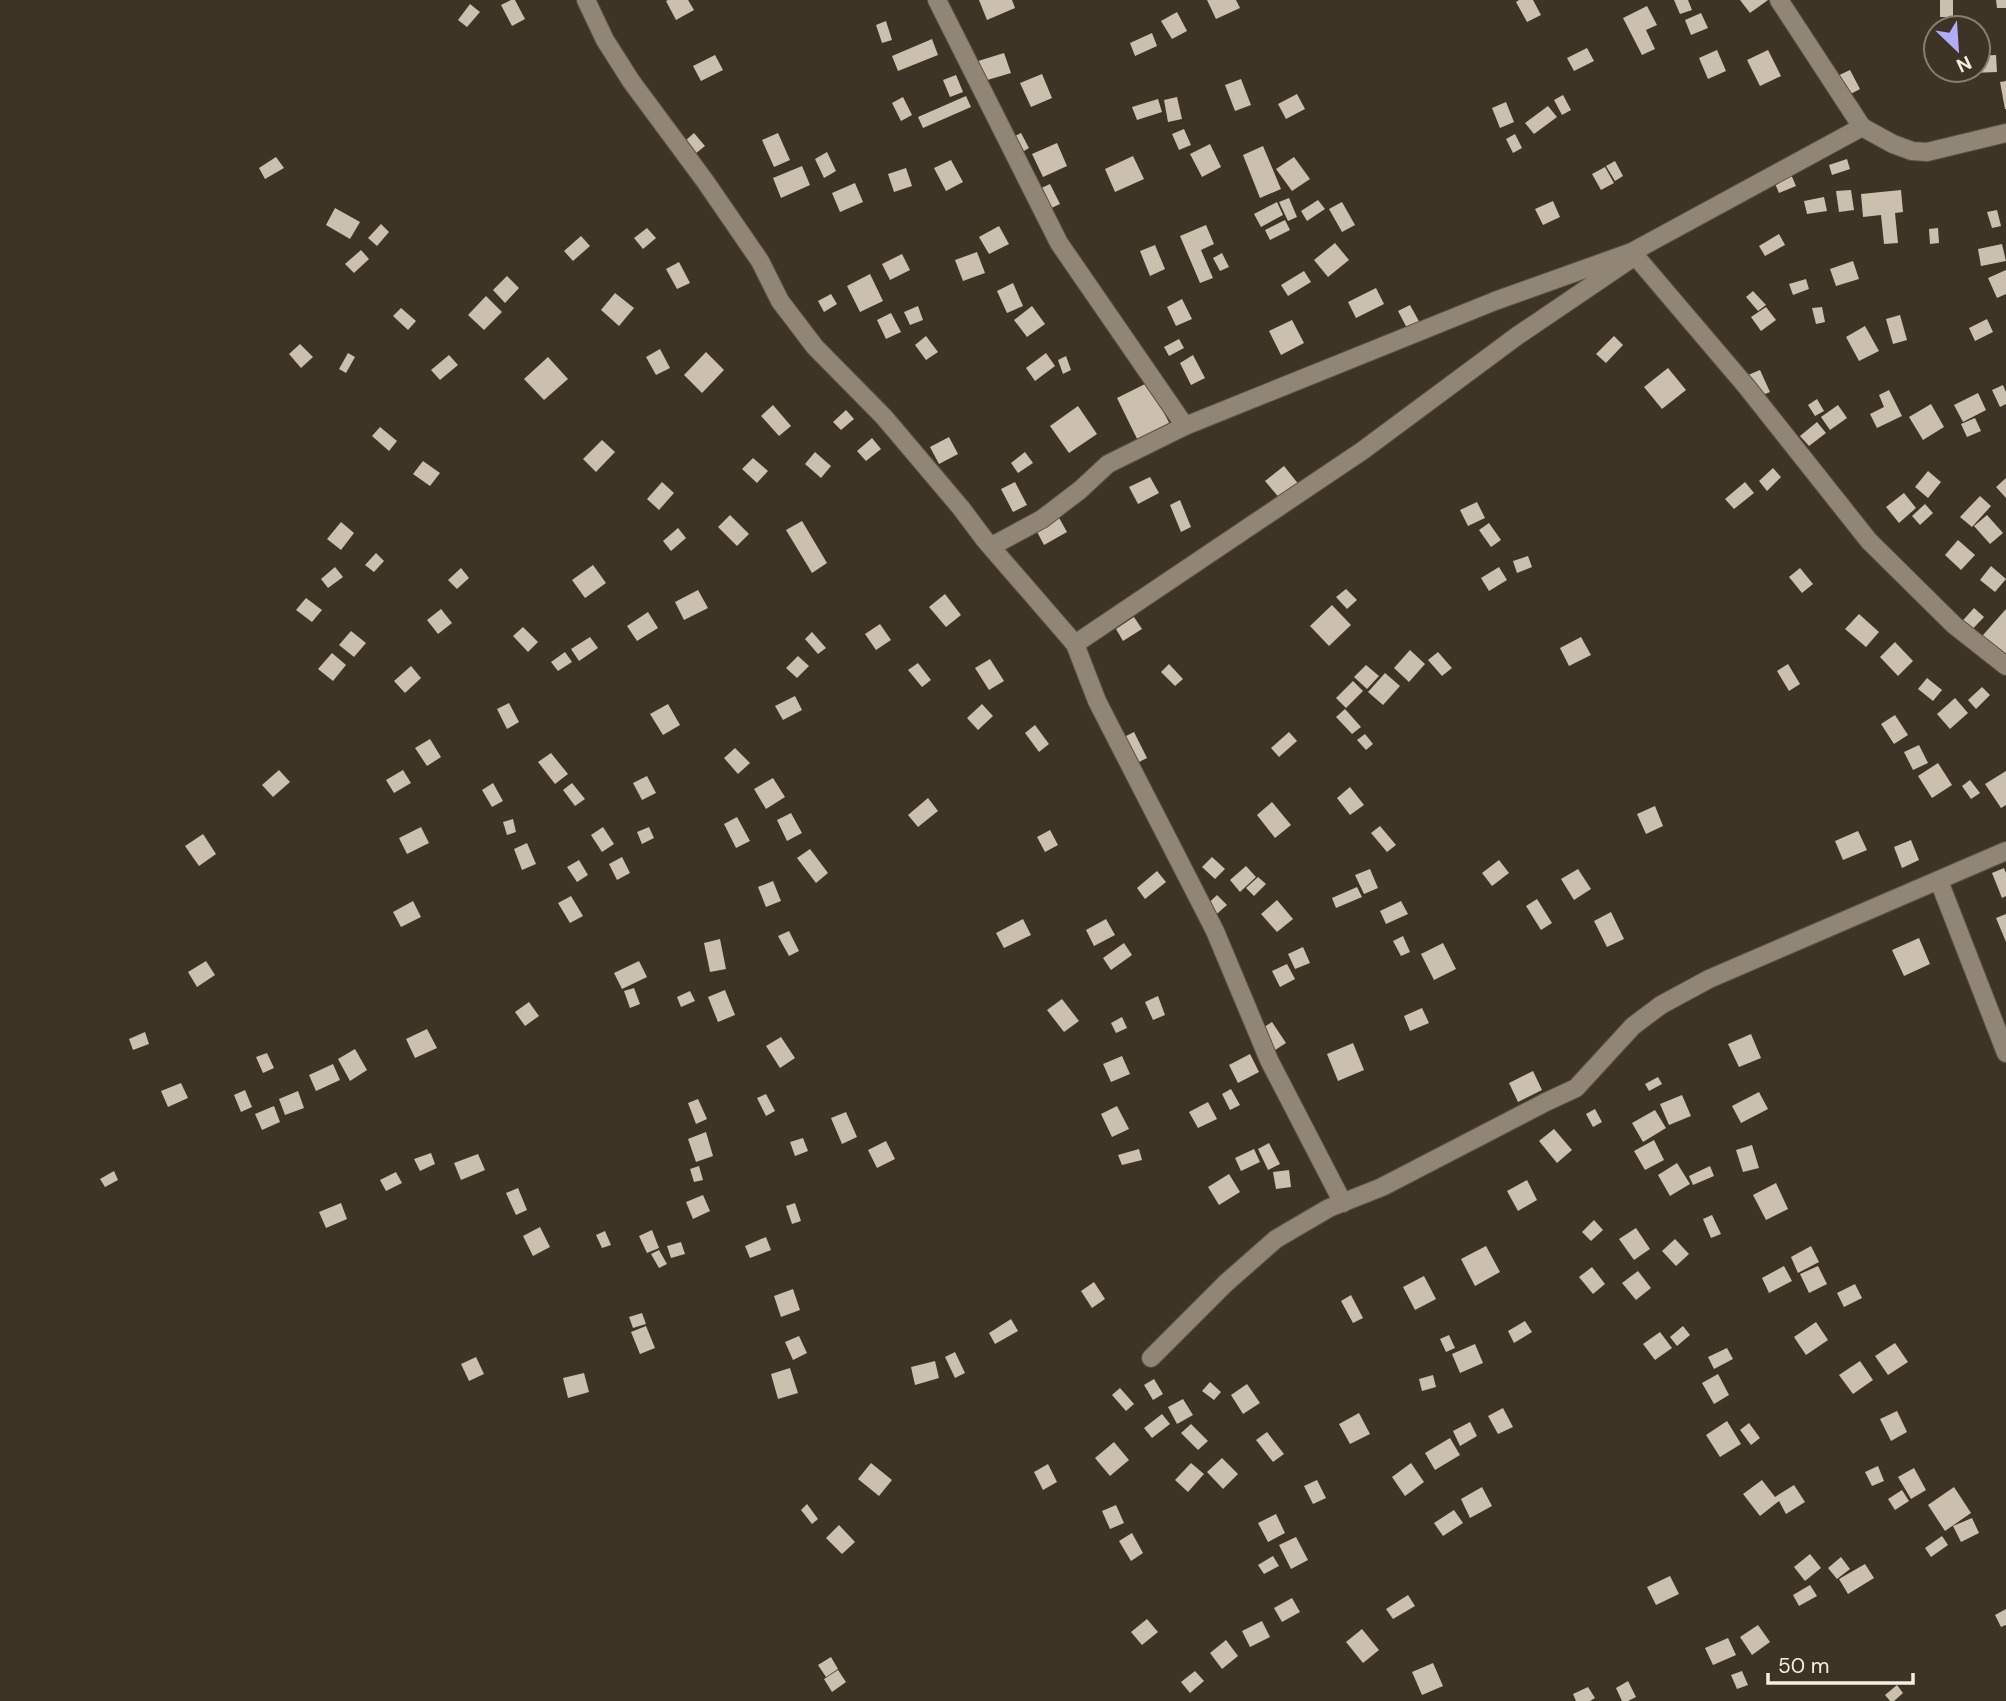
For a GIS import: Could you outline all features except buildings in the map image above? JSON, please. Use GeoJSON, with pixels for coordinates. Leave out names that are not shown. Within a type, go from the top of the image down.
{"type":"FeatureCollection","features":[{"type":"Feature","properties":{"kind":"street"},"geometry":{"type":"LineString","coordinates":[[586,0],[605,40],[760,261],[780,302],[815,347],[884,417],[1075,644],[1097,701],[1214,931],[1269,1059],[1343,1203]]}},
{"type":"Feature","properties":{"kind":"street"},"geometry":{"type":"LineString","coordinates":[[937,0],[1059,243],[1185,426]]}},
{"type":"Feature","properties":{"kind":"street"},"geometry":{"type":"LineString","coordinates":[[1779,0],[1862,127],[1912,152],[1927,152],[2006,133]]}},
{"type":"Feature","properties":{"kind":"street"},"geometry":{"type":"LineString","coordinates":[[1075,644],[1362,451],[1633,254],[1862,127]]}},
{"type":"Feature","properties":{"kind":"street"},"geometry":{"type":"LineString","coordinates":[[992,546],[1042,519],[1080,491],[1108,464],[1185,426],[1495,301],[1633,254]]}},
{"type":"Feature","properties":{"kind":"street"},"geometry":{"type":"LineString","coordinates":[[1633,254],[1746,386],[1869,541],[1954,625],[2006,666]]}},
{"type":"Feature","properties":{"kind":"street"},"geometry":{"type":"LineString","coordinates":[[1151,1358],[1226,1283],[1276,1239],[1329,1208],[1382,1186],[1576,1088],[1633,1026],[1673,999],[1709,979],[2006,851]]}},
{"type":"Feature","properties":{"kind":"street"},"geometry":{"type":"LineString","coordinates":[[1939,881],[2006,1053]]}}]}
